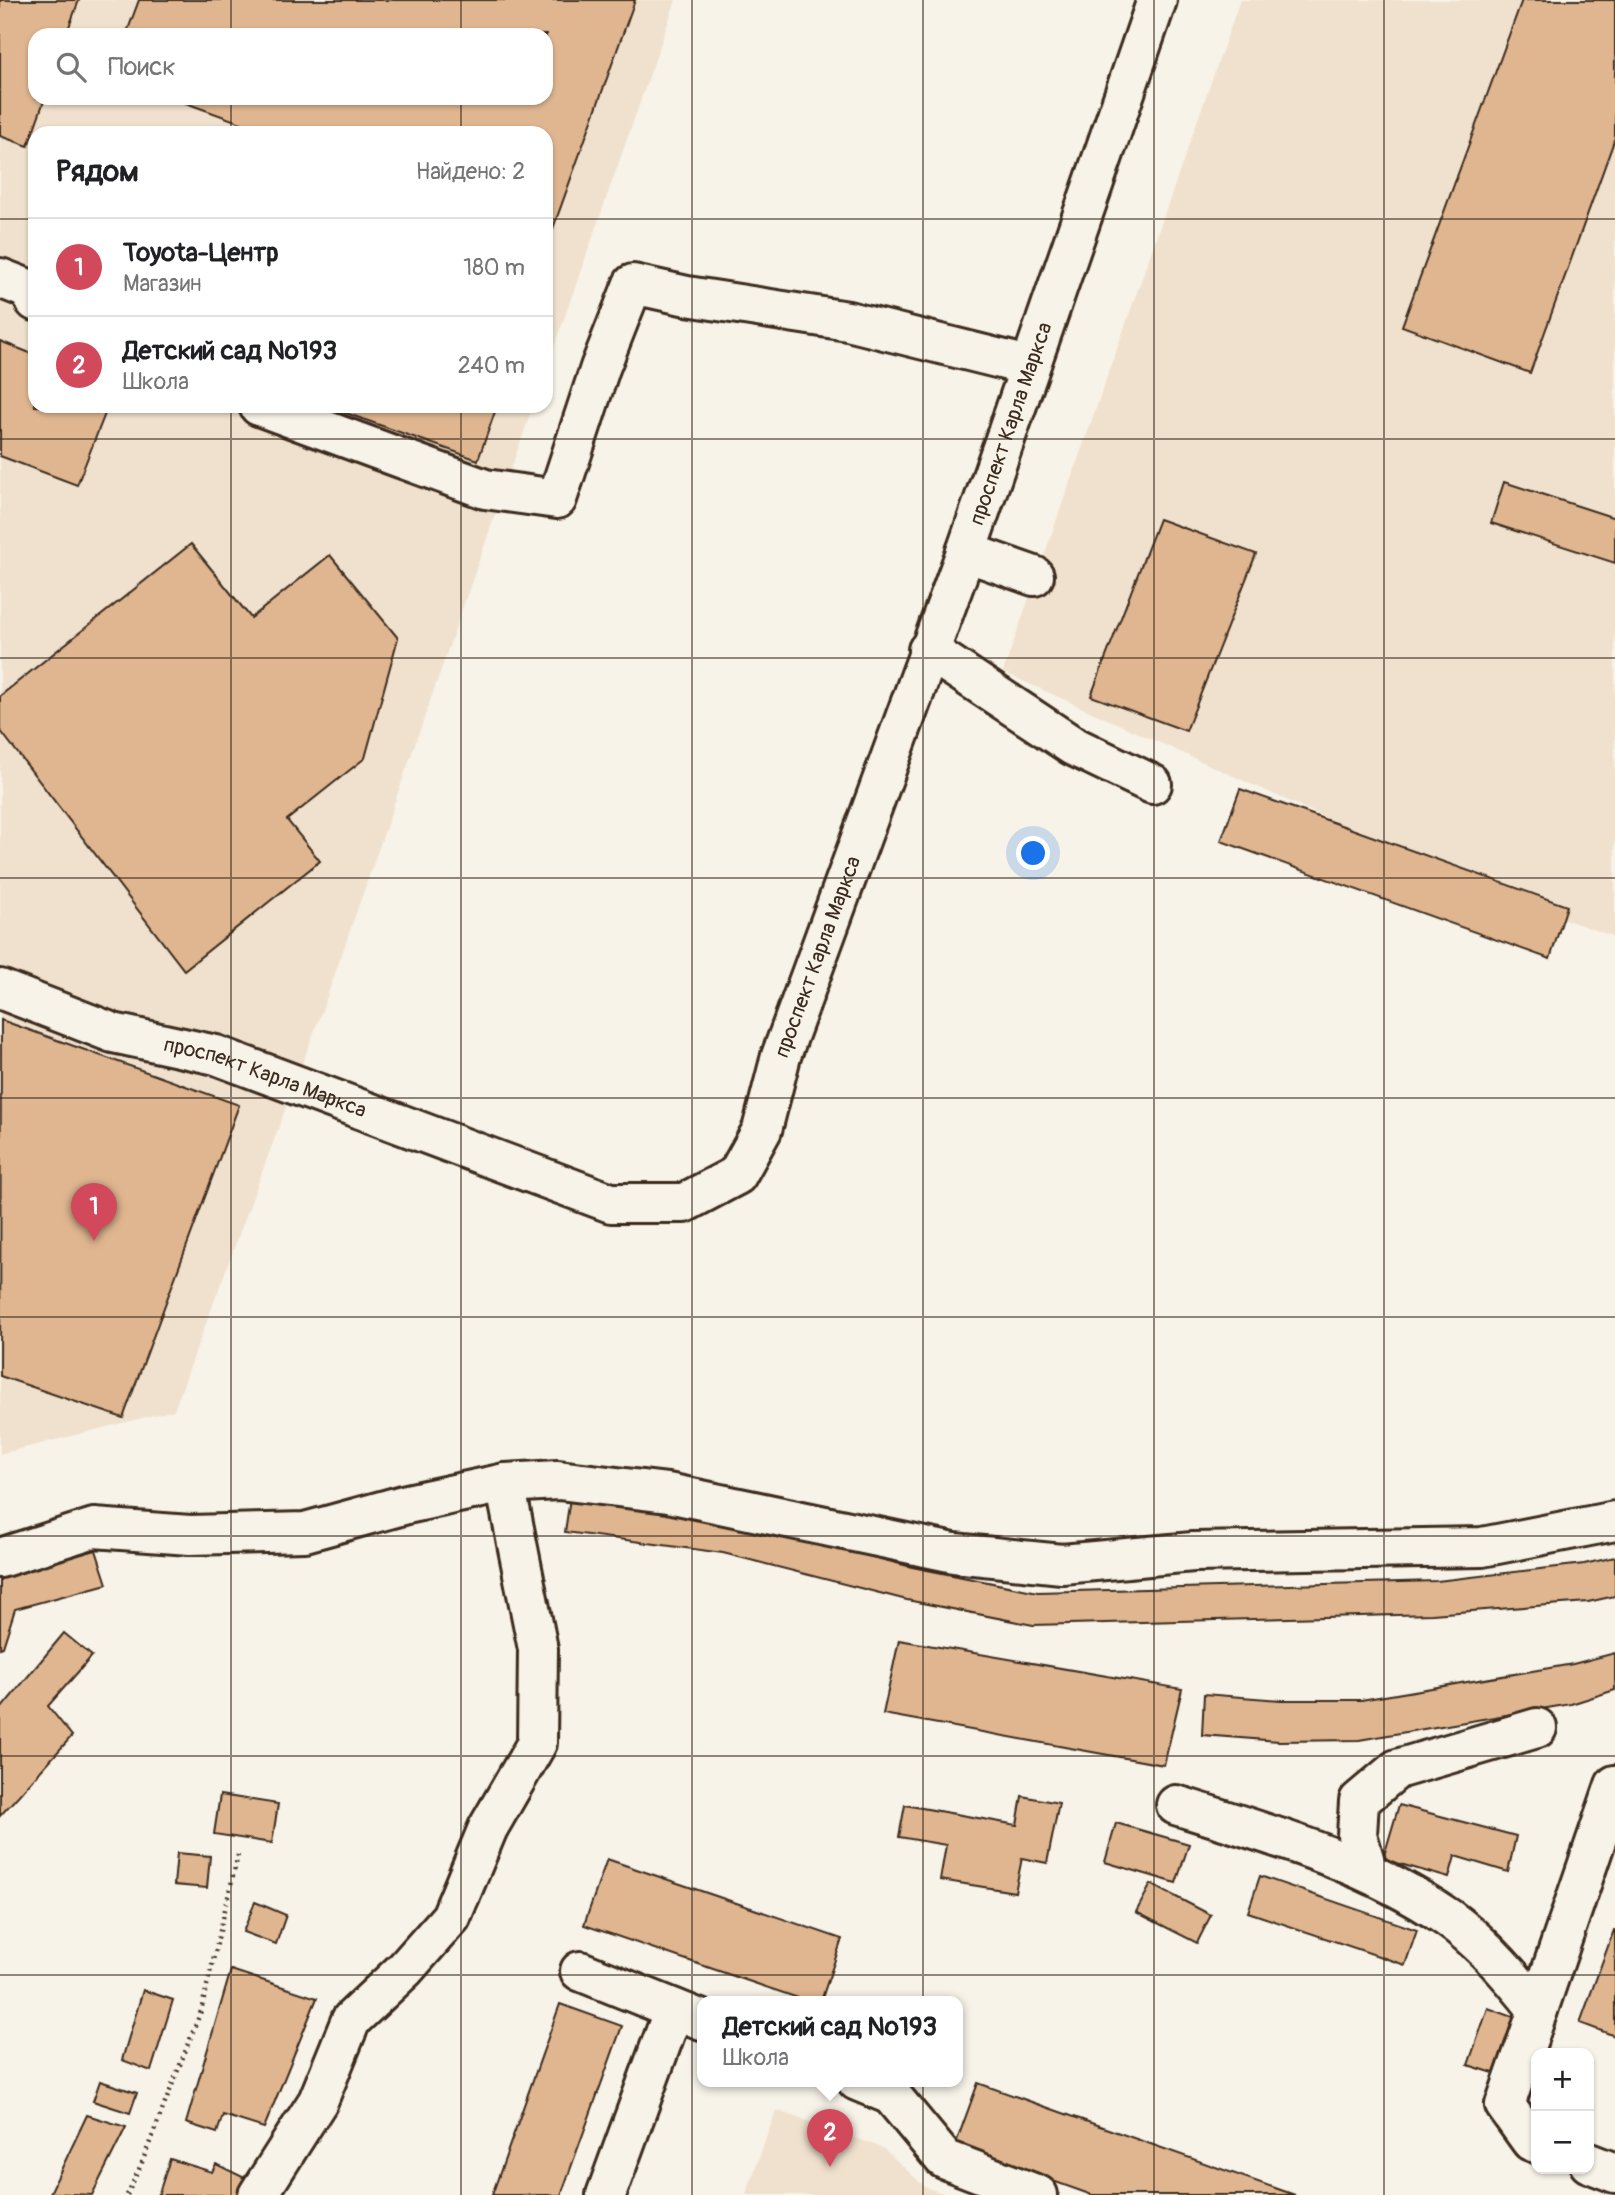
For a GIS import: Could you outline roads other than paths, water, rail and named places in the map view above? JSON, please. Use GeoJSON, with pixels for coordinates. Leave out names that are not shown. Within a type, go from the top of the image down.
{"type":"FeatureCollection","features":[{"type":"Feature","properties":{"kind":"street","name":"проспект Карла Маркса"},"geometry":{"type":"LineString","coordinates":[[0,989],[113,1033],[216,1055],[611,1203],[684,1203],[737,1175],[762,1130],[781,1056],[966,552],[1157,0]]}},
{"type":"Feature","properties":{"kind":"street"},"geometry":{"type":"LineString","coordinates":[[0,278],[28,289]]}},
{"type":"Feature","properties":{"kind":"street"},"geometry":{"type":"LineString","coordinates":[[278,413],[485,489],[557,499],[600,368],[633,284],[687,296],[848,321],[1030,366]]}},
{"type":"Feature","properties":{"kind":"street"},"geometry":{"type":"LineString","coordinates":[[966,552],[1034,576]]}},
{"type":"Feature","properties":{"kind":"street"},"geometry":{"type":"LineString","coordinates":[[928,650],[1073,746],[1152,784]]}},
{"type":"Feature","properties":{"kind":"street"},"geometry":{"type":"LineString","coordinates":[[0,1558],[94,1528],[190,1535],[305,1532],[407,1504],[505,1483],[558,1480],[668,1493],[954,1553],[1062,1564],[1193,1552],[1482,1548],[1615,1521]]}},
{"type":"Feature","properties":{"kind":"street"},"geometry":{"type":"LineString","coordinates":[[258,2195],[318,2101],[351,2020],[405,1969],[451,1917],[488,1828],[537,1743],[538,1649],[505,1483]]}},
{"type":"Feature","properties":{"kind":"street"},"geometry":{"type":"LineString","coordinates":[[1368,1872],[1357,1835],[1359,1801],[1397,1769],[1537,1728]]}},
{"type":"Feature","properties":{"kind":"street"},"geometry":{"type":"LineString","coordinates":[[1531,2141],[1505,2105],[1615,1785]]}},
{"type":"Feature","properties":{"kind":"street"},"geometry":{"type":"LineString","coordinates":[[1176,1805],[1263,1832],[1368,1872],[1449,1919],[1510,1974],[1538,2010]]}},
{"type":"Feature","properties":{"kind":"street"},"geometry":{"type":"LineString","coordinates":[[580,1971],[688,2015],[606,2195]]}},
{"type":"Feature","properties":{"kind":"street"},"geometry":{"type":"LineString","coordinates":[[871,2087],[891,2095],[944,2159],[1038,2195]]}},
{"type":"Feature","properties":{"kind":"street"},"geometry":{"type":"LineString","coordinates":[[1594,2165],[1615,2173]]}},
{"type":"Feature","properties":{"kind":"place","name":"Toyota-Центр"},"geometry":{"type":"Point","coordinates":[94,1241]}},
{"type":"Feature","properties":{"kind":"place","name":"Детский сад №193"},"geometry":{"type":"Point","coordinates":[830,2167]}}]}
